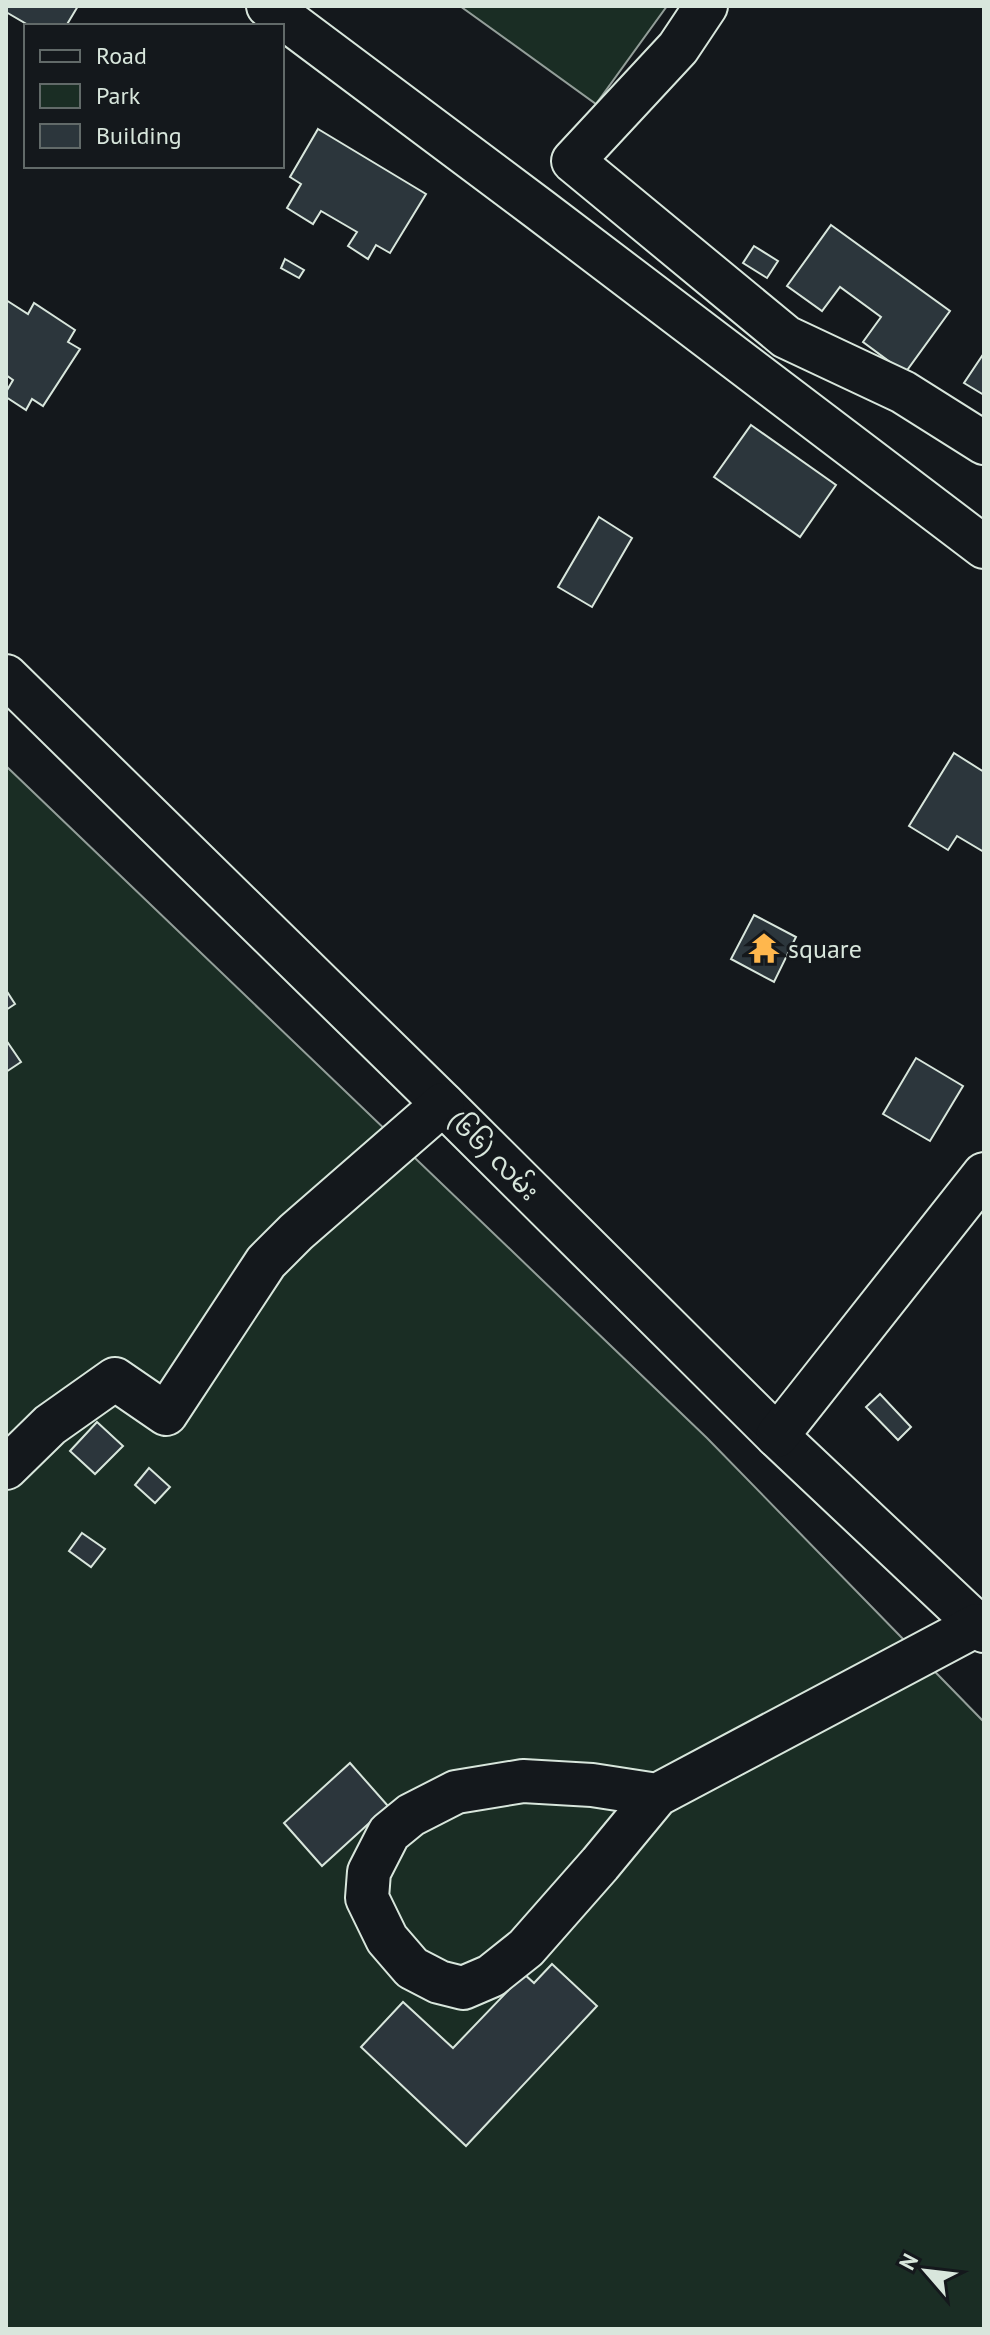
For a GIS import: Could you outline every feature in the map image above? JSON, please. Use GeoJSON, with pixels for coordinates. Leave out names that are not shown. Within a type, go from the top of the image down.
{"type":"FeatureCollection","features":[{"type":"Feature","properties":{"kind":"street"},"geometry":{"type":"LineString","coordinates":[[268,6],[984,547]]}},
{"type":"Feature","properties":{"kind":"street"},"geometry":{"type":"LineString","coordinates":[[706,6],[678,48],[573,161],[786,337],[903,392],[984,443]]}},
{"type":"Feature","properties":{"kind":"street","name":"(၆၆) လမ်း"},"geometry":{"type":"LineString","coordinates":[[13,700],[443,1104],[777,1436],[981,1628]]}},
{"type":"Feature","properties":{"kind":"street"},"geometry":{"type":"LineString","coordinates":[[6,1468],[50,1425],[115,1379],[166,1414],[266,1262],[296,1232],[443,1104]]}},
{"type":"Feature","properties":{"kind":"street"},"geometry":{"type":"LineString","coordinates":[[777,1436],[984,1174]]}},
{"type":"Feature","properties":{"kind":"street"},"geometry":{"type":"LineString","coordinates":[[657,1795],[592,1785],[523,1781],[456,1792],[411,1815],[389,1833],[369,1872],[367,1898],[387,1939],[412,1968],[439,1982],[463,1988],[491,1976],[526,1948],[657,1795],[981,1628]]}},
{"type":"Feature","properties":{"kind":"green space"},"geometry":{"type":"Polygon","coordinates":[[[460,6],[667,6],[596,104],[460,6]]]}},
{"type":"Feature","properties":{"kind":"green space"},"geometry":{"type":"Polygon","coordinates":[[[6,766],[707,1438],[984,1722],[984,2329],[6,2329],[6,766]]]}},
{"type":"Feature","properties":{"kind":"building"},"geometry":{"type":"Polygon","coordinates":[[[6,6],[78,6],[67,24],[27,24],[6,12],[6,6]]]}},
{"type":"Feature","properties":{"kind":"building"},"geometry":{"type":"Polygon","coordinates":[[[318,129],[426,194],[390,253],[376,245],[368,259],[348,246],[357,232],[321,211],[313,224],[287,208],[301,184],[290,177],[318,129]]]}},
{"type":"Feature","properties":{"kind":"building"},"geometry":{"type":"Polygon","coordinates":[[[831,225],[950,311],[905,373],[863,342],[881,317],[840,287],[822,311],[787,286],[831,225]]]}},
{"type":"Feature","properties":{"kind":"building"},"geometry":{"type":"Polygon","coordinates":[[[754,246],[778,261],[767,278],[743,263],[754,246]]]}},
{"type":"Feature","properties":{"kind":"building"},"geometry":{"type":"Polygon","coordinates":[[[285,259],[304,270],[299,278],[281,268],[285,259]]]}},
{"type":"Feature","properties":{"kind":"building"},"geometry":{"type":"Polygon","coordinates":[[[6,300],[28,314],[34,303],[75,330],[68,342],[80,349],[43,406],[32,399],[26,410],[6,397],[13,380],[6,375],[6,300]]]}},
{"type":"Feature","properties":{"kind":"building"},"geometry":{"type":"Polygon","coordinates":[[[984,353],[984,395],[964,383],[984,353]]]}},
{"type":"Feature","properties":{"kind":"building"},"geometry":{"type":"Polygon","coordinates":[[[751,425],[836,485],[800,537],[714,477],[751,425]]]}},
{"type":"Feature","properties":{"kind":"building"},"geometry":{"type":"Polygon","coordinates":[[[599,517],[632,538],[592,607],[558,587],[599,517]]]}},
{"type":"Feature","properties":{"kind":"building"},"geometry":{"type":"Polygon","coordinates":[[[954,753],[984,772],[984,852],[957,836],[948,850],[909,826],[954,753]]]}},
{"type":"Feature","properties":{"kind":"building","name":"square"},"geometry":{"type":"Polygon","coordinates":[[[754,915],[796,937],[774,982],[731,959],[754,915]]]}},
{"type":"Feature","properties":{"kind":"building"},"geometry":{"type":"Polygon","coordinates":[[[6,990],[15,1004],[6,1010],[6,990]]]}},
{"type":"Feature","properties":{"kind":"building"},"geometry":{"type":"Polygon","coordinates":[[[6,1040],[21,1062],[6,1072],[6,1040]]]}},
{"type":"Feature","properties":{"kind":"building"},"geometry":{"type":"Polygon","coordinates":[[[916,1058],[963,1086],[930,1141],[883,1114],[916,1058]]]}},
{"type":"Feature","properties":{"kind":"building"},"geometry":{"type":"Polygon","coordinates":[[[880,1394],[911,1427],[898,1440],[866,1407],[880,1394]]]}},
{"type":"Feature","properties":{"kind":"building"},"geometry":{"type":"Polygon","coordinates":[[[97,1422],[123,1446],[95,1474],[70,1451],[97,1422]]]}},
{"type":"Feature","properties":{"kind":"building"},"geometry":{"type":"Polygon","coordinates":[[[149,1468],[170,1487],[155,1503],[135,1485],[149,1468]]]}},
{"type":"Feature","properties":{"kind":"building"},"geometry":{"type":"Polygon","coordinates":[[[82,1533],[105,1549],[91,1567],[69,1551],[82,1533]]]}},
{"type":"Feature","properties":{"kind":"building"},"geometry":{"type":"Polygon","coordinates":[[[350,1763],[388,1806],[322,1866],[284,1823],[350,1763]]]}},
{"type":"Feature","properties":{"kind":"building"},"geometry":{"type":"Polygon","coordinates":[[[552,1964],[597,2006],[466,2146],[361,2047],[403,2002],[453,2048],[524,1974],[534,1983],[552,1964]]]}},
{"type":"Feature","properties":{"kind":"place","name":"square"},"geometry":{"type":"Point","coordinates":[764,948]}}]}
